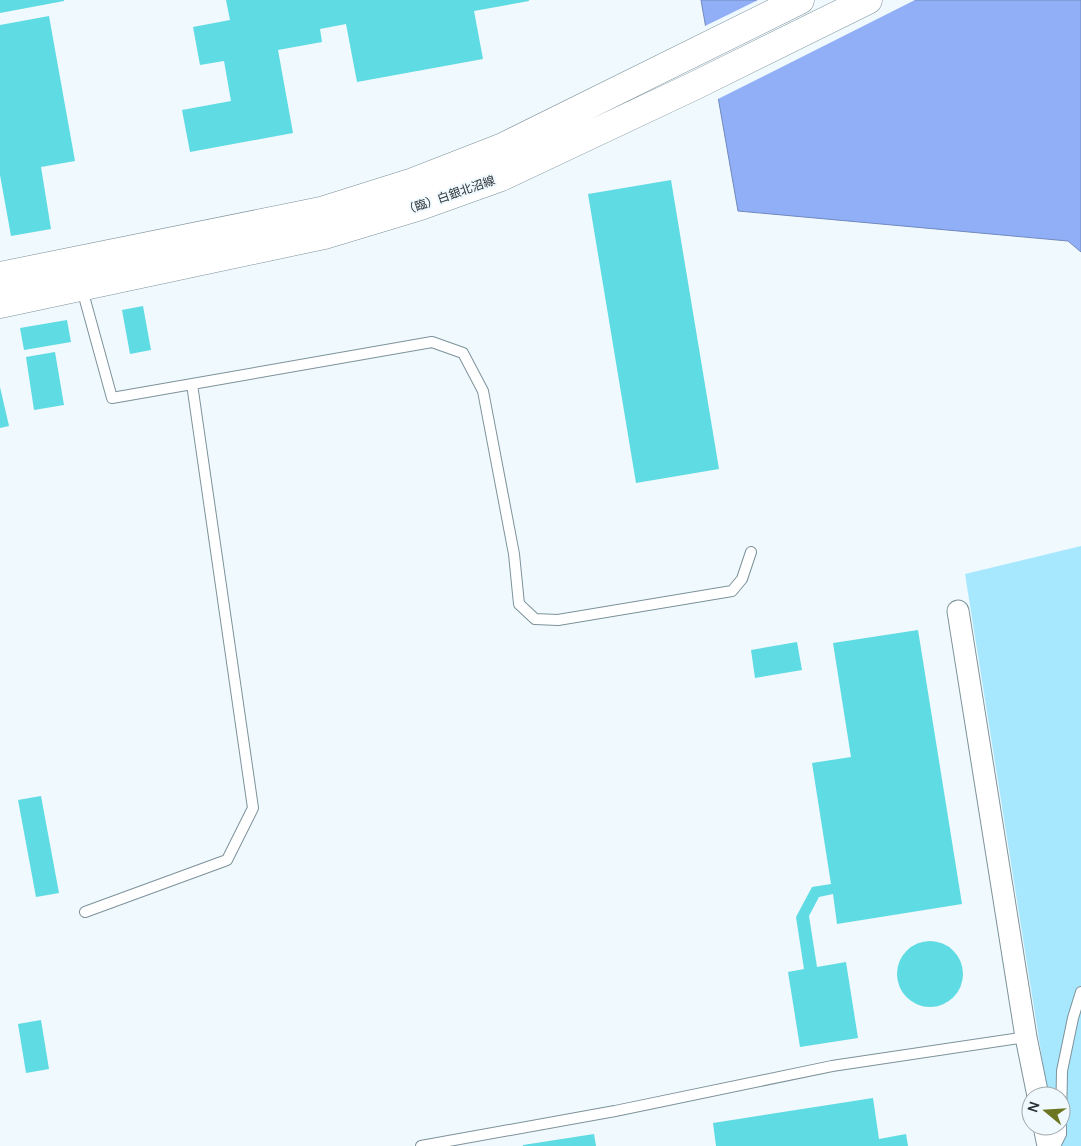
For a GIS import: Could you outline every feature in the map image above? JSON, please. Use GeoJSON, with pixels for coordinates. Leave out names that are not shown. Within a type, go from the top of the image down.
{"type":"FeatureCollection","features":[{"type":"Feature","properties":{"kind":"street","name":"（臨）白銀北沼線"},"geometry":{"type":"LineString","coordinates":[[416,194],[503,147],[800,0]]}},
{"type":"Feature","properties":{"kind":"street","name":"（臨）白銀北沼線"},"geometry":{"type":"LineString","coordinates":[[0,304],[79,274],[321,210],[501,177],[694,86],[868,0]]}},
{"type":"Feature","properties":{"kind":"street","name":"（臨）白銀北沼線"},"geometry":{"type":"LineString","coordinates":[[0,276],[79,274]]}},
{"type":"Feature","properties":{"kind":"street"},"geometry":{"type":"LineString","coordinates":[[958,611],[1026,1037],[1036,1086]]}},
{"type":"Feature","properties":{"kind":"lane"},"geometry":{"type":"LineString","coordinates":[[79,274],[112,398],[432,342],[463,354],[483,391],[514,554],[519,604],[535,619],[558,620],[732,591],[742,579],[750,552]]}},
{"type":"Feature","properties":{"kind":"lane"},"geometry":{"type":"LineString","coordinates":[[85,912],[226,860],[253,808],[192,384]]}},
{"type":"Feature","properties":{"kind":"lane"},"geometry":{"type":"LineString","coordinates":[[1062,1086],[1062,1071],[1073,1018],[1081,992]]}},
{"type":"Feature","properties":{"kind":"lane"},"geometry":{"type":"LineString","coordinates":[[421,1146],[615,1110],[832,1066],[1026,1037]]}},
{"type":"Feature","properties":{"kind":"shaded area"},"geometry":{"type":"Polygon","coordinates":[[[1081,546],[1081,1146],[1058,1146],[1056,1136],[1071,1136],[1071,1086],[1046,1086],[965,574],[1081,546]]]}},
{"type":"Feature","properties":{"kind":"water"},"geometry":{"type":"Polygon","coordinates":[[[701,0],[1081,0],[1081,252],[1068,241],[738,211],[701,0]]]}},
{"type":"Feature","properties":{"kind":"pier"},"geometry":{"type":"Polygon","coordinates":[[[758,0],[915,0],[716,100],[703,27],[758,0]]]}},
{"type":"Feature","properties":{"kind":"building"},"geometry":{"type":"Polygon","coordinates":[[[0,0],[64,0],[64,1],[0,13],[0,0]]]}},
{"type":"Feature","properties":{"kind":"building"},"geometry":{"type":"Polygon","coordinates":[[[226,0],[529,1],[474,11],[483,59],[357,82],[346,24],[320,29],[322,42],[278,50],[293,133],[190,152],[182,110],[231,101],[224,61],[200,65],[193,27],[230,20],[226,0]]]}},
{"type":"Feature","properties":{"kind":"building"},"geometry":{"type":"Polygon","coordinates":[[[49,16],[75,161],[41,167],[51,229],[11,236],[0,175],[0,25],[49,16]]]}},
{"type":"Feature","properties":{"kind":"building"},"geometry":{"type":"Polygon","coordinates":[[[671,180],[719,469],[636,483],[588,194],[671,180]]]}},
{"type":"Feature","properties":{"kind":"building"},"geometry":{"type":"Polygon","coordinates":[[[143,306],[151,350],[130,354],[122,310],[143,306]]]}},
{"type":"Feature","properties":{"kind":"building"},"geometry":{"type":"Polygon","coordinates":[[[67,320],[71,342],[24,350],[20,328],[67,320]]]}},
{"type":"Feature","properties":{"kind":"building"},"geometry":{"type":"Polygon","coordinates":[[[55,352],[64,405],[34,410],[26,357],[55,352]]]}},
{"type":"Feature","properties":{"kind":"building"},"geometry":{"type":"Polygon","coordinates":[[[0,387],[9,426],[0,428],[0,387]]]}},
{"type":"Feature","properties":{"kind":"building"},"geometry":{"type":"Polygon","coordinates":[[[918,630],[962,904],[837,924],[833,894],[819,897],[809,916],[817,967],[846,962],[858,1038],[800,1047],[788,972],[804,969],[796,917],[812,887],[831,884],[812,763],[851,757],[833,643],[918,630]]]}},
{"type":"Feature","properties":{"kind":"building"},"geometry":{"type":"Polygon","coordinates":[[[797,642],[802,670],[755,678],[751,650],[797,642]]]}},
{"type":"Feature","properties":{"kind":"building"},"geometry":{"type":"Polygon","coordinates":[[[41,796],[59,893],[36,897],[18,800],[41,796]]]}},
{"type":"Feature","properties":{"kind":"building"},"geometry":{"type":"Polygon","coordinates":[[[930,941],[942,944],[953,951],[960,962],[963,974],[960,986],[953,997],[942,1004],[930,1007],[918,1004],[907,997],[900,986],[897,974],[900,962],[907,951],[918,944],[930,941]]]}},
{"type":"Feature","properties":{"kind":"building"},"geometry":{"type":"Polygon","coordinates":[[[41,1020],[49,1069],[26,1073],[18,1024],[41,1020]]]}},
{"type":"Feature","properties":{"kind":"building"},"geometry":{"type":"Polygon","coordinates":[[[873,1098],[879,1139],[906,1134],[908,1146],[716,1146],[713,1123],[873,1098]]]}},
{"type":"Feature","properties":{"kind":"building"},"geometry":{"type":"Polygon","coordinates":[[[594,1134],[596,1146],[523,1146],[523,1145],[594,1134]]]}}]}
